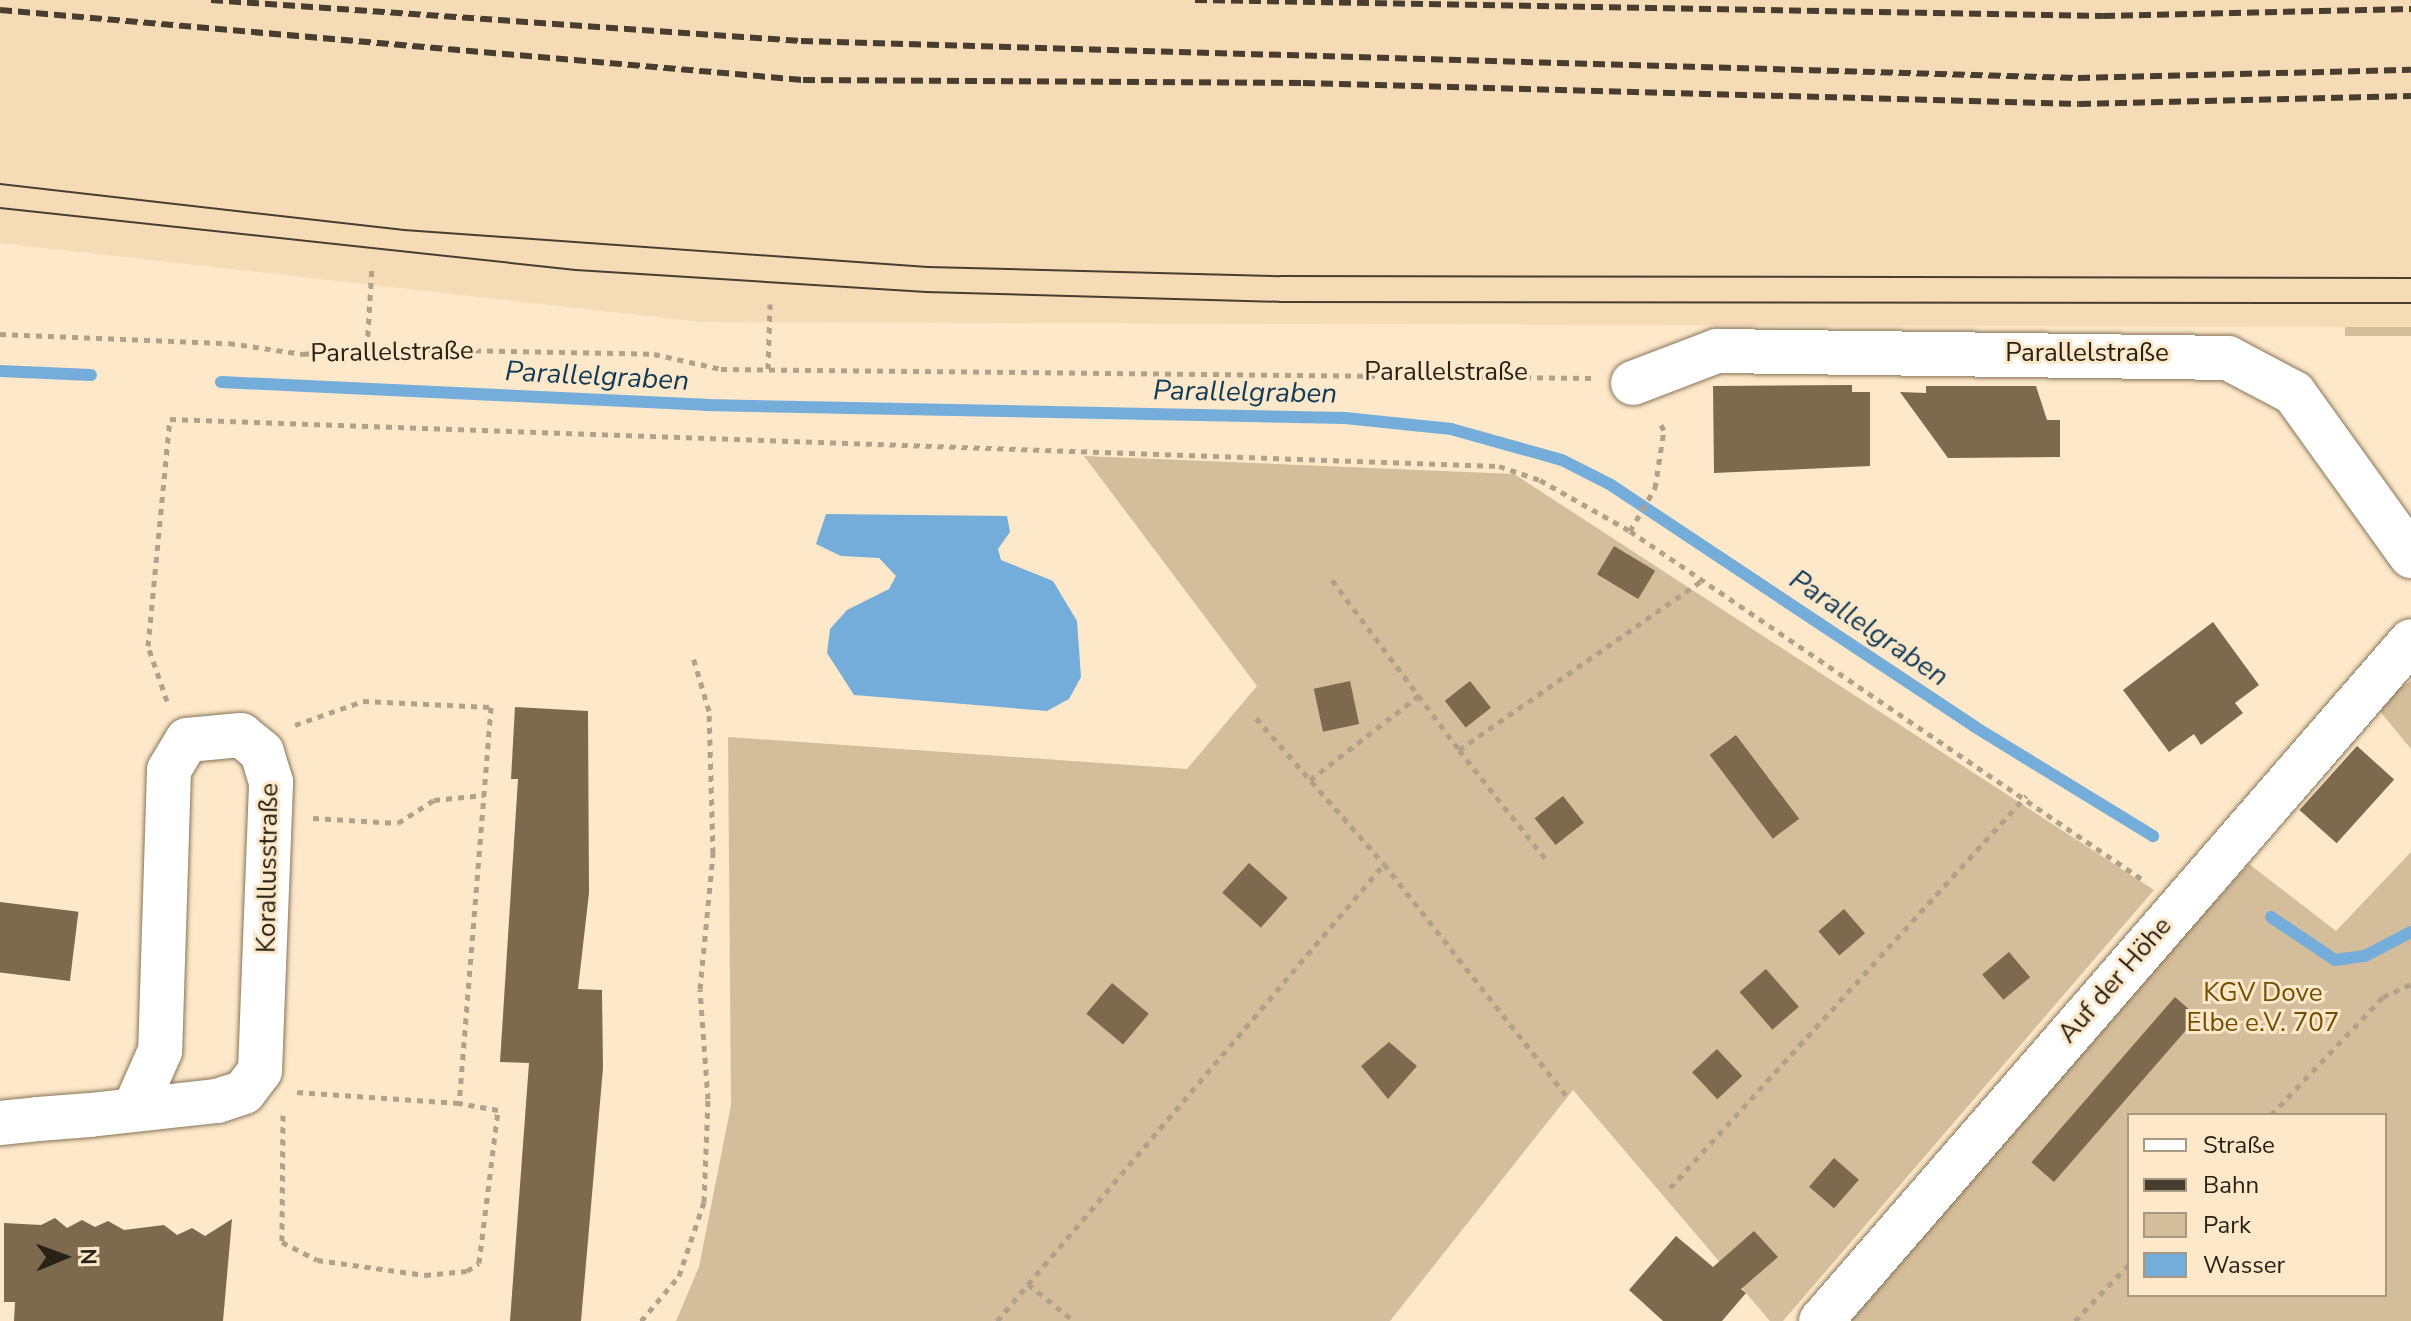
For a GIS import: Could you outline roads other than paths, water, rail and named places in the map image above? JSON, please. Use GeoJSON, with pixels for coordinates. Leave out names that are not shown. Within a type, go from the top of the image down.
{"type":"FeatureCollection","features":[{"type":"Feature","properties":{"kind":"street","name":"Parallelstraße"},"geometry":{"type":"LineString","coordinates":[[1633,383],[1717,351],[2228,358],[2276,377],[2294,393],[2411,556]]}},
{"type":"Feature","properties":{"kind":"street","name":"Auf der Höhe"},"geometry":{"type":"LineString","coordinates":[[1821,1321],[2411,641]]}},
{"type":"Feature","properties":{"kind":"street","name":"Korallusstraße"},"geometry":{"type":"LineString","coordinates":[[241,735],[256,743],[269,768],[263,1053],[267,1087],[217,1101],[134,1110],[160,1051],[166,792],[187,740],[241,735]]}},
{"type":"Feature","properties":{"kind":"street"},"geometry":{"type":"LineString","coordinates":[[0,1123],[134,1110]]}},
{"type":"Feature","properties":{"kind":"water"},"geometry":{"type":"Polygon","coordinates":[[[826,514],[1007,516],[1010,532],[998,549],[1001,560],[1053,581],[1077,621],[1081,677],[1069,699],[1047,711],[854,695],[827,653],[830,629],[847,610],[889,589],[896,576],[879,558],[841,556],[816,544],[826,514]]]}},
{"type":"Feature","properties":{"kind":"waterway","name":"Parallelgraben"},"geometry":{"type":"LineString","coordinates":[[0,371],[91,375]]}},
{"type":"Feature","properties":{"kind":"waterway","name":"Parallelgraben"},"geometry":{"type":"LineString","coordinates":[[221,382],[705,405],[1345,418],[1451,429],[1562,460],[1611,485],[1975,727],[2153,836]]}},
{"type":"Feature","properties":{"kind":"waterway"},"geometry":{"type":"LineString","coordinates":[[2271,917],[2335,960],[2365,956],[2411,932]]}},
{"type":"Feature","properties":{"kind":"tram line"},"geometry":{"type":"LineString","coordinates":[[0,184],[404,230],[928,267],[1279,276],[2411,278]]}},
{"type":"Feature","properties":{"kind":"tram line"},"geometry":{"type":"LineString","coordinates":[[0,208],[576,270],[926,292],[1279,302],[2411,303]]}},
{"type":"Feature","properties":{"kind":"railway"},"geometry":{"type":"LineString","coordinates":[[211,0],[801,41],[2078,78],[2411,70]]}},
{"type":"Feature","properties":{"kind":"railway"},"geometry":{"type":"LineString","coordinates":[[1195,0],[2103,16],[2411,9]]}},
{"type":"Feature","properties":{"kind":"railway"},"geometry":{"type":"LineString","coordinates":[[0,10],[803,80],[1303,83],[2079,104],[2411,96]]}},
{"type":"Feature","properties":{"kind":"park label","name":"KGV Dove Elbe e.V. 707"},"geometry":{"type":"Point","coordinates":[2263,1008]}}]}
